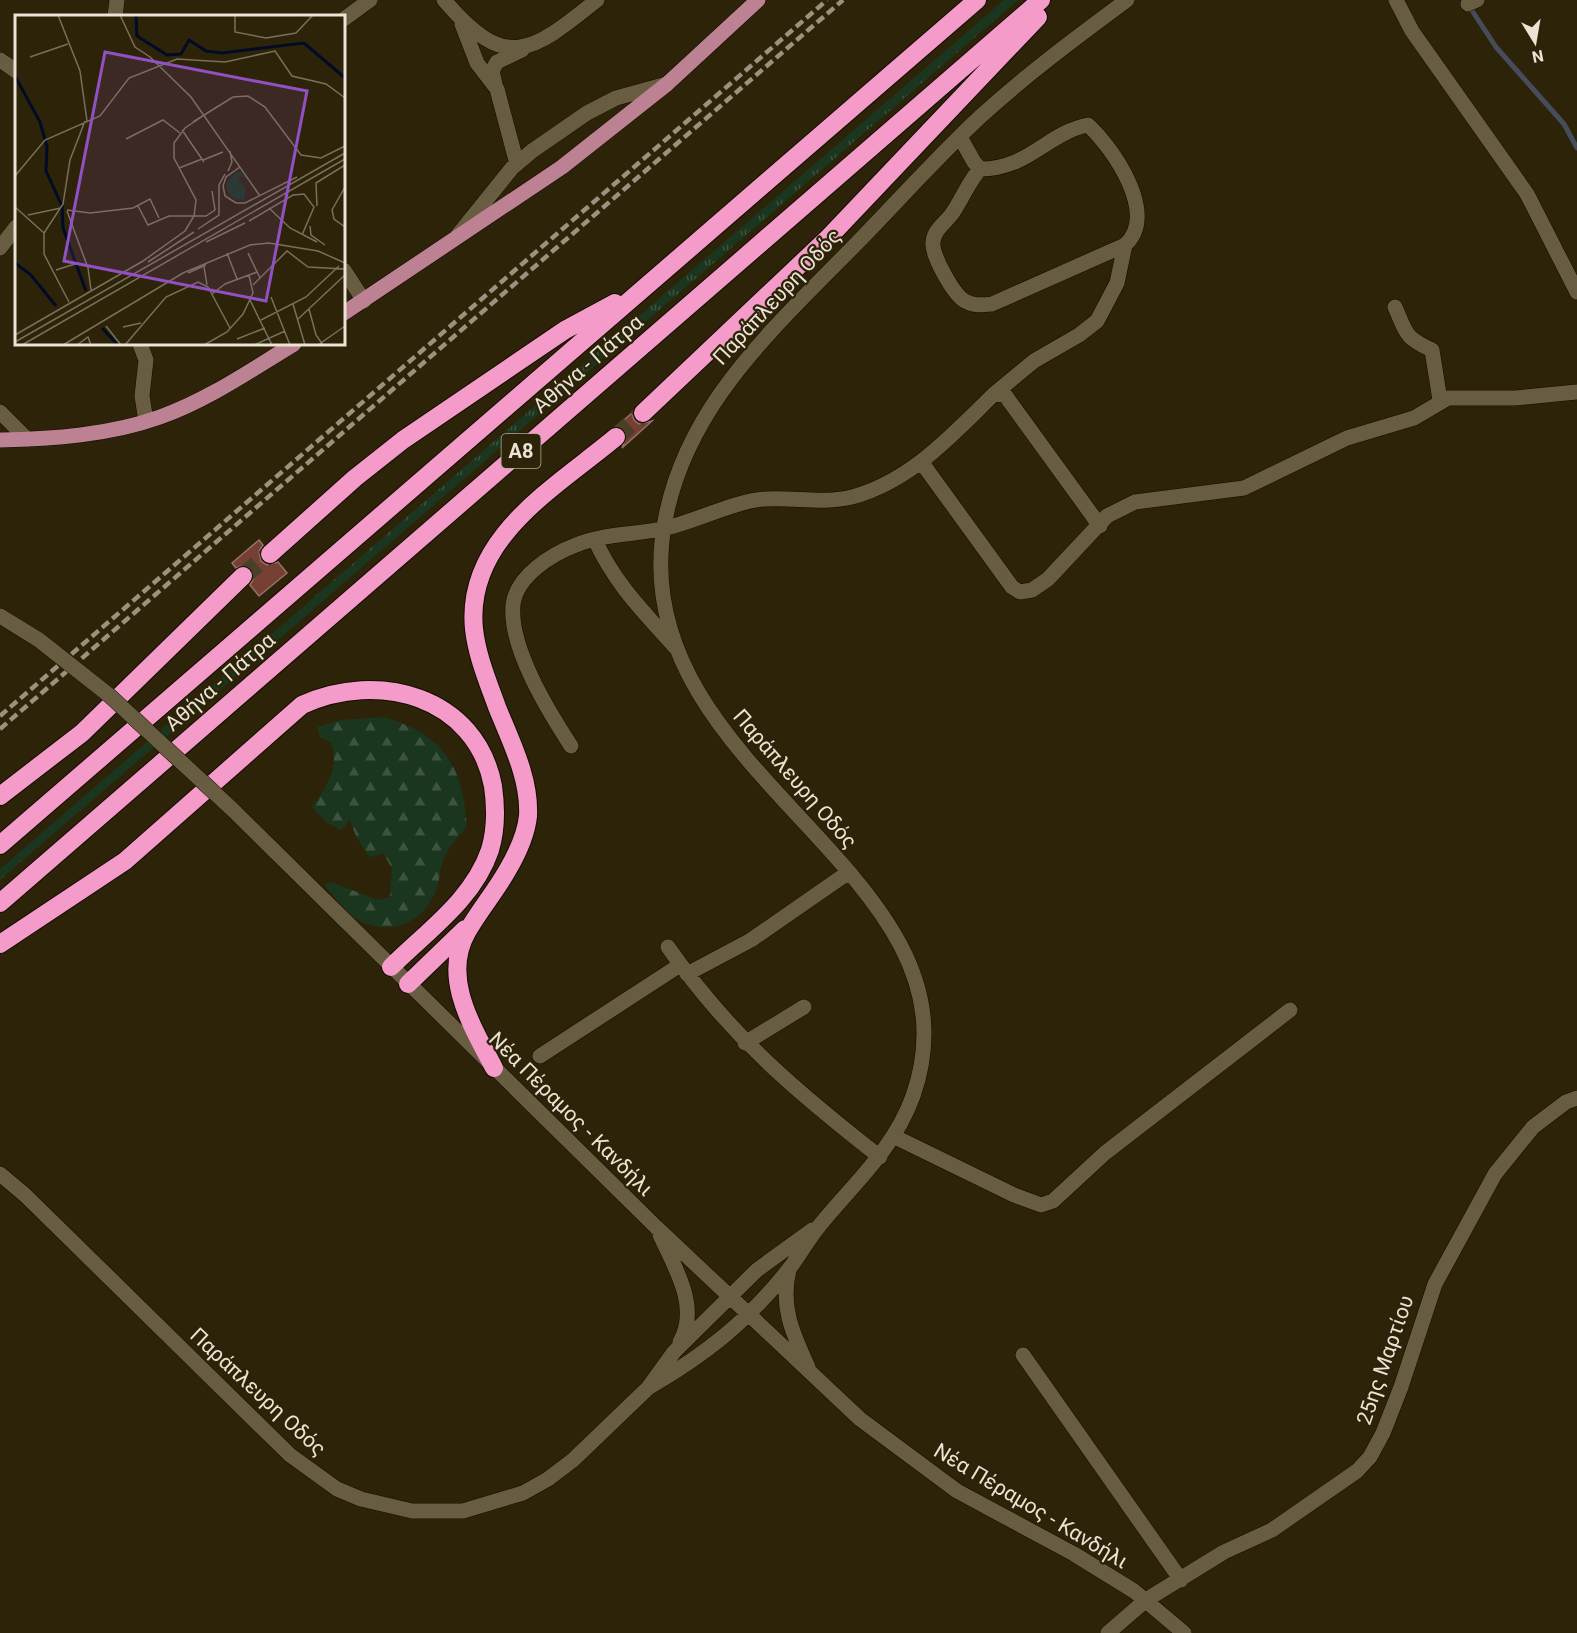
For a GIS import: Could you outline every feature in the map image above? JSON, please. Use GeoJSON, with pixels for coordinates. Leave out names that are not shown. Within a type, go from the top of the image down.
{"type":"FeatureCollection","features":[{"type":"Feature","properties":{"kind":"highway","name":"Αθήνα - Πάτρα"},"geometry":{"type":"LineString","coordinates":[[0,845],[977,0]]}},
{"type":"Feature","properties":{"kind":"highway","name":"Αθήνα - Πάτρα"},"geometry":{"type":"LineString","coordinates":[[0,903],[1041,0]]}},
{"type":"Feature","properties":{"kind":"highway"},"geometry":{"type":"LineString","coordinates":[[643,413],[829,237],[1054,0]]}},
{"type":"Feature","properties":{"kind":"highway"},"geometry":{"type":"LineString","coordinates":[[270,554],[355,478],[403,440],[565,330],[646,286]]}},
{"type":"Feature","properties":{"kind":"highway"},"geometry":{"type":"LineString","coordinates":[[408,984],[474,920],[489,901],[514,858],[525,831],[528,816],[522,769],[477,648],[473,614],[479,575],[490,552],[519,518],[616,437]]}},
{"type":"Feature","properties":{"kind":"highway"},"geometry":{"type":"LineString","coordinates":[[0,796],[82,734],[243,576]]}},
{"type":"Feature","properties":{"kind":"highway"},"geometry":{"type":"LineString","coordinates":[[0,944],[125,861],[302,705],[328,695],[372,690],[392,691],[428,700],[461,724],[474,739],[490,774],[495,813],[490,847],[471,888],[392,967]]}},
{"type":"Feature","properties":{"kind":"highway"},"geometry":{"type":"LineString","coordinates":[[474,920],[459,950],[457,972],[466,1013],[494,1068]]}},
{"type":"Feature","properties":{"kind":"main road"},"geometry":{"type":"LineString","coordinates":[[345,312],[562,167],[667,84],[758,0]]}},
{"type":"Feature","properties":{"kind":"main road"},"geometry":{"type":"LineString","coordinates":[[0,440],[91,432],[146,421],[205,396],[292,345]]}},
{"type":"Feature","properties":{"kind":"street"},"geometry":{"type":"LineString","coordinates":[[115,15],[117,0]]}},
{"type":"Feature","properties":{"kind":"street"},"geometry":{"type":"LineString","coordinates":[[345,18],[370,0]]}},
{"type":"Feature","properties":{"kind":"street"},"geometry":{"type":"LineString","coordinates":[[444,0],[476,34],[494,46],[509,48],[543,40]]}},
{"type":"Feature","properties":{"kind":"street"},"geometry":{"type":"LineString","coordinates":[[518,164],[492,71],[497,62],[543,40],[597,0]]}},
{"type":"Feature","properties":{"kind":"street","name":"Παράπλευρη Οδός"},"geometry":{"type":"LineString","coordinates":[[648,1388],[712,1348],[748,1314],[789,1269],[820,1225],[880,1157],[913,1096],[923,1049],[921,1002],[908,959],[899,940],[849,872],[735,746],[699,696],[677,650],[663,586],[664,529],[676,478],[685,454],[712,403],[733,374],[960,137],[1005,95],[1127,0]]}},
{"type":"Feature","properties":{"kind":"street"},"geometry":{"type":"LineString","coordinates":[[1396,0],[1413,31],[1527,194],[1577,292]]}},
{"type":"Feature","properties":{"kind":"street"},"geometry":{"type":"LineString","coordinates":[[460,19],[477,63],[497,89]]}},
{"type":"Feature","properties":{"kind":"street"},"geometry":{"type":"LineString","coordinates":[[0,60],[15,70]]}},
{"type":"Feature","properties":{"kind":"street"},"geometry":{"type":"LineString","coordinates":[[450,244],[518,164],[532,151],[616,98],[667,84]]}},
{"type":"Feature","properties":{"kind":"street"},"geometry":{"type":"LineString","coordinates":[[1088,125],[1101,137],[1135,199],[1139,213],[1138,226],[1134,237],[1125,245],[992,304],[977,306],[963,300],[939,265],[933,251],[933,240],[939,227],[951,215],[968,182],[981,169],[1011,166],[1071,129],[1088,125]]}},
{"type":"Feature","properties":{"kind":"street"},"geometry":{"type":"LineString","coordinates":[[960,137],[974,162],[981,169]]}},
{"type":"Feature","properties":{"kind":"street"},"geometry":{"type":"LineString","coordinates":[[0,248],[15,227]]}},
{"type":"Feature","properties":{"kind":"street"},"geometry":{"type":"LineString","coordinates":[[572,747],[542,701],[515,626],[513,605],[519,589],[550,558],[578,544],[664,529],[764,498],[799,500],[851,497],[880,486],[922,463],[994,394],[1034,361],[1097,321],[1117,283],[1125,245]]}},
{"type":"Feature","properties":{"kind":"street"},"geometry":{"type":"LineString","coordinates":[[345,272],[363,301]]}},
{"type":"Feature","properties":{"kind":"street"},"geometry":{"type":"LineString","coordinates":[[1395,307],[1408,337],[1414,343],[1432,350],[1440,400]]}},
{"type":"Feature","properties":{"kind":"street"},"geometry":{"type":"LineString","coordinates":[[140,345],[146,360],[142,396],[146,421]]}},
{"type":"Feature","properties":{"kind":"street"},"geometry":{"type":"LineString","coordinates":[[922,463],[1012,587],[1020,592],[1032,590],[1048,579],[1107,516],[1135,502],[1244,488],[1347,438],[1414,418],[1440,400],[1457,397],[1515,398],[1577,392]]}},
{"type":"Feature","properties":{"kind":"street"},"geometry":{"type":"LineString","coordinates":[[994,394],[1005,395],[1100,526]]}},
{"type":"Feature","properties":{"kind":"street"},"geometry":{"type":"LineString","coordinates":[[0,412],[27,439]]}},
{"type":"Feature","properties":{"kind":"street"},"geometry":{"type":"LineString","coordinates":[[595,540],[606,565],[624,592],[677,650]]}},
{"type":"Feature","properties":{"kind":"street","name":"Νέα Πέραμος - Κανδήλι"},"geometry":{"type":"LineString","coordinates":[[0,616],[39,640],[110,696],[233,810],[656,1227],[860,1419],[957,1491],[1074,1554],[1146,1600],[1184,1633]]}},
{"type":"Feature","properties":{"kind":"street"},"geometry":{"type":"LineString","coordinates":[[540,1056],[684,970],[751,940],[849,872]]}},
{"type":"Feature","properties":{"kind":"street"},"geometry":{"type":"LineString","coordinates":[[668,947],[684,970],[745,1043],[807,1100],[880,1157]]}},
{"type":"Feature","properties":{"kind":"street"},"geometry":{"type":"LineString","coordinates":[[745,1043],[804,1007]]}},
{"type":"Feature","properties":{"kind":"street"},"geometry":{"type":"LineString","coordinates":[[893,1136],[1014,1195],[1041,1205],[1053,1201],[1106,1153],[1290,1010]]}},
{"type":"Feature","properties":{"kind":"street","name":"25ης Μαρτίου"},"geometry":{"type":"LineString","coordinates":[[1108,1633],[1146,1600],[1224,1552],[1272,1530],[1357,1471],[1370,1457],[1383,1433],[1401,1387],[1435,1284],[1495,1174],[1533,1127],[1566,1102],[1577,1098]]}},
{"type":"Feature","properties":{"kind":"street","name":"Παράπλευρη Οδός"},"geometry":{"type":"LineString","coordinates":[[0,1174],[25,1195],[290,1455],[338,1489],[361,1499],[394,1508],[434,1513],[463,1511],[523,1493],[573,1461],[648,1388],[674,1352],[757,1270],[820,1225]]}},
{"type":"Feature","properties":{"kind":"street"},"geometry":{"type":"LineString","coordinates":[[656,1227],[678,1273],[688,1306],[688,1321],[674,1352]]}},
{"type":"Feature","properties":{"kind":"street"},"geometry":{"type":"LineString","coordinates":[[789,1269],[784,1303],[793,1335],[812,1376]]}},
{"type":"Feature","properties":{"kind":"street"},"geometry":{"type":"LineString","coordinates":[[1023,1355],[1181,1580]]}},
{"type":"Feature","properties":{"kind":"green space"},"geometry":{"type":"Polygon","coordinates":[[[1004,0],[1018,0],[0,880],[0,869],[1004,0]]]}},
{"type":"Feature","properties":{"kind":"green space"},"geometry":{"type":"Polygon","coordinates":[[[384,717],[422,733],[446,756],[455,770],[460,786],[467,826],[446,853],[437,887],[425,909],[407,923],[384,927],[372,926],[355,918],[324,885],[331,882],[378,900],[390,897],[392,869],[384,854],[369,857],[356,836],[350,820],[341,830],[326,822],[312,807],[327,784],[334,760],[331,742],[320,737],[317,727],[341,720],[384,717]]]}},
{"type":"Feature","properties":{"kind":"building"},"geometry":{"type":"Polygon","coordinates":[[[632,413],[634,420],[639,424],[652,421],[622,448],[627,435],[617,426],[632,413]]]}},
{"type":"Feature","properties":{"kind":"building"},"geometry":{"type":"Polygon","coordinates":[[[259,540],[263,545],[259,551],[261,561],[267,565],[278,562],[287,573],[259,596],[250,585],[254,578],[251,569],[245,565],[236,568],[232,563],[259,540]]]}},
{"type":"Feature","properties":{"kind":"waterway"},"geometry":{"type":"LineString","coordinates":[[1469,6],[1496,47],[1564,124],[1577,148]]}},
{"type":"Feature","properties":{"kind":"tunnel"},"geometry":{"type":"LineString","coordinates":[[616,437],[643,413]]}},
{"type":"Feature","properties":{"kind":"tunnel"},"geometry":{"type":"LineString","coordinates":[[243,576],[270,554]]}},
{"type":"Feature","properties":{"kind":"railway"},"geometry":{"type":"LineString","coordinates":[[0,716],[827,0]]}},
{"type":"Feature","properties":{"kind":"railway"},"geometry":{"type":"LineString","coordinates":[[0,729],[843,0]]}}]}
